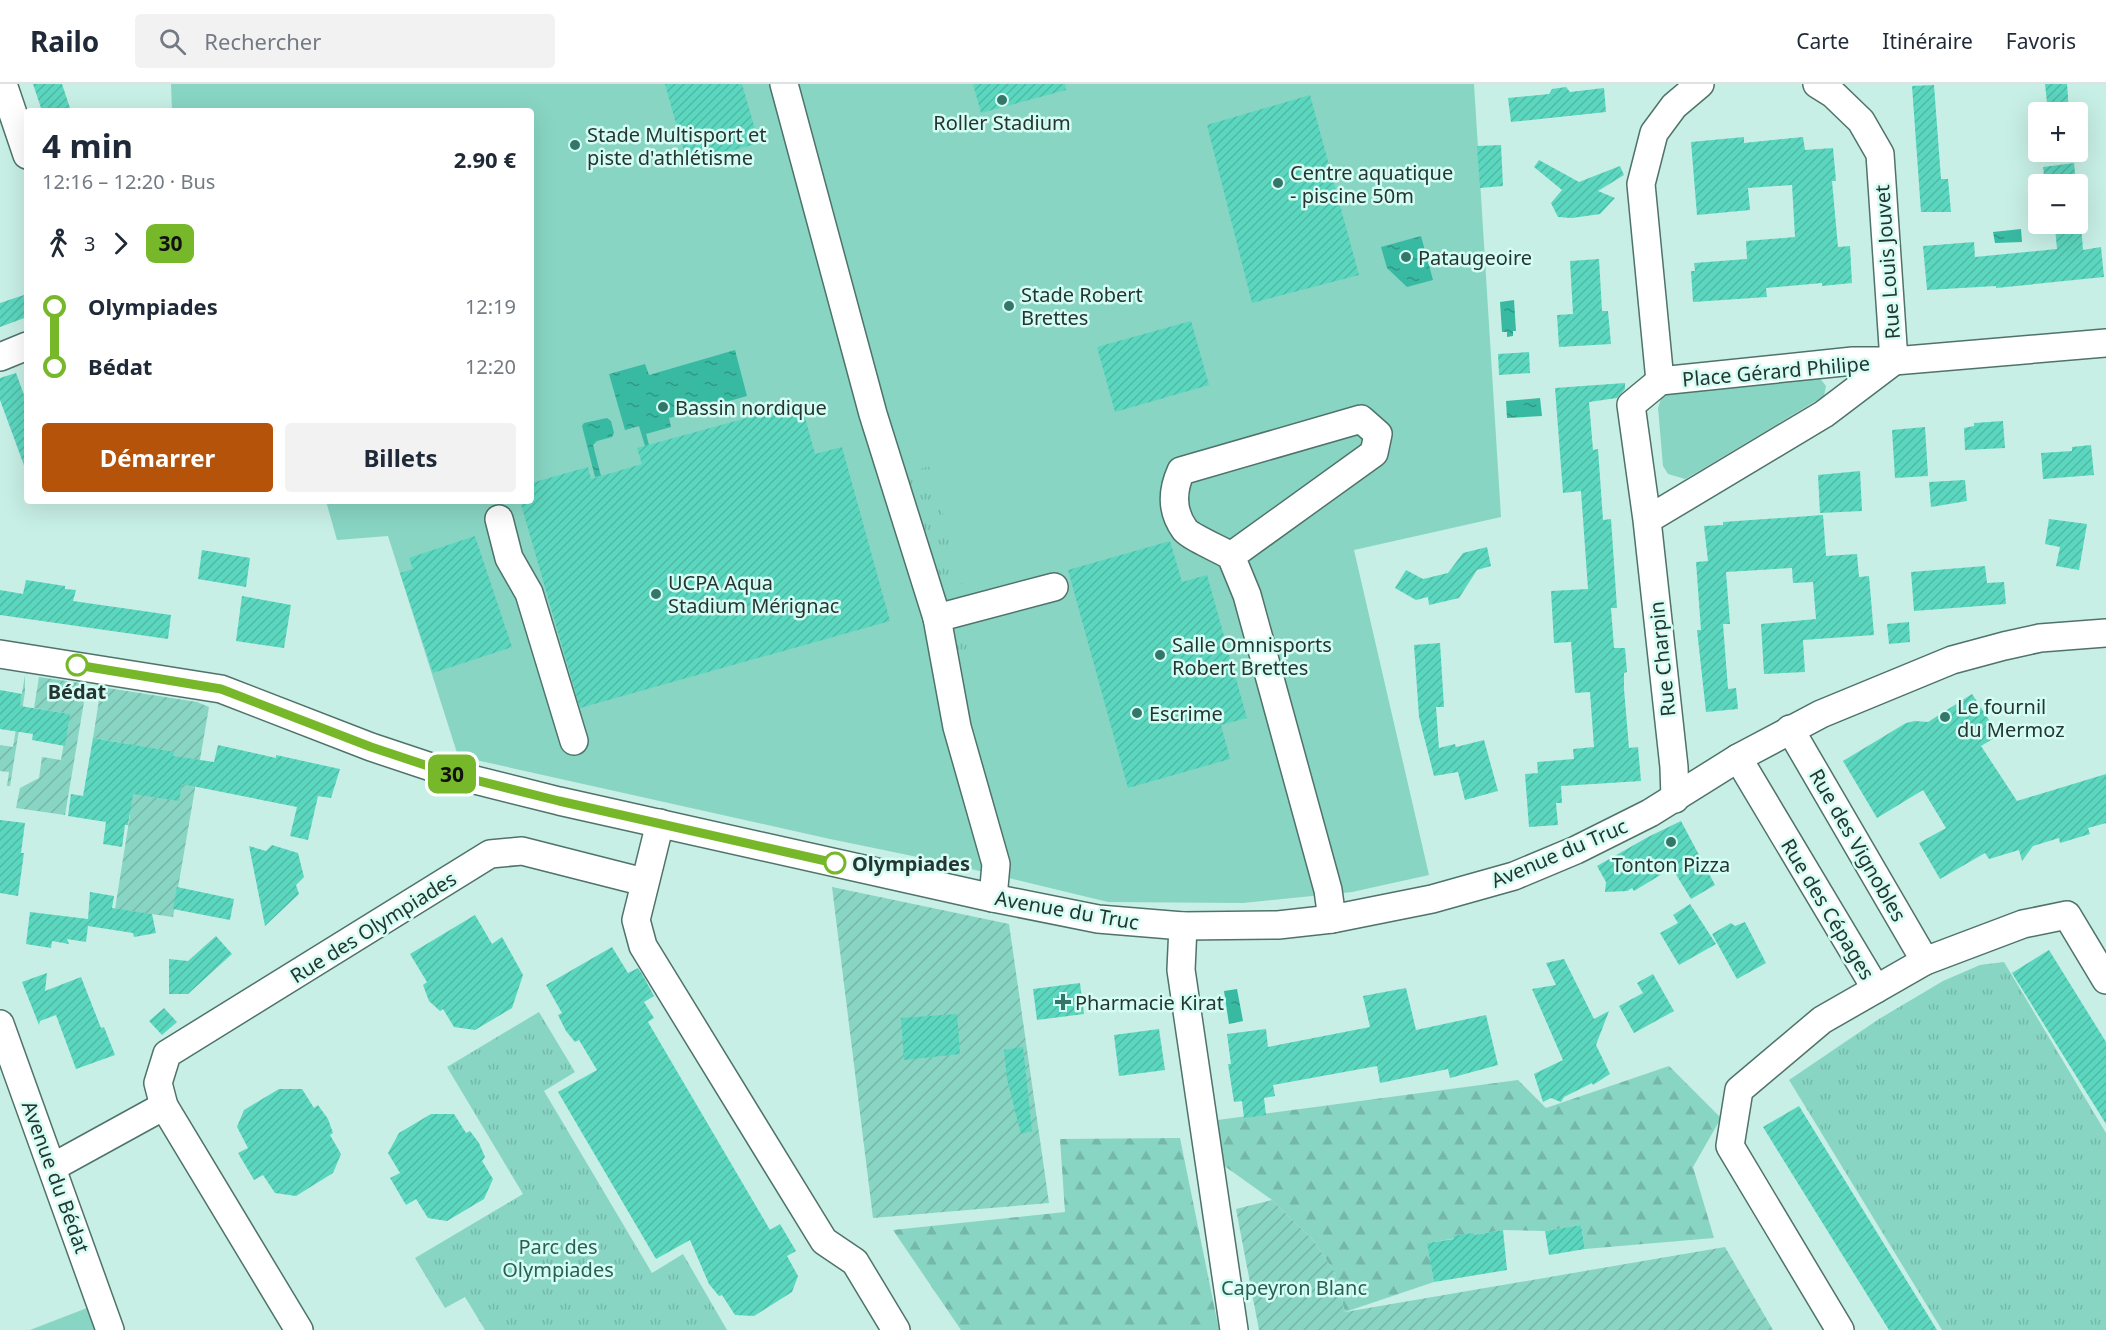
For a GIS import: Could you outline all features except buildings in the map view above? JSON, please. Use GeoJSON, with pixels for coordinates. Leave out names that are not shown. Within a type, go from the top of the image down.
{"type":"FeatureCollection","features":[{"type":"Feature","properties":{"kind":"street"},"geometry":{"type":"LineString","coordinates":[[3,84],[24,146]]}},
{"type":"Feature","properties":{"kind":"street"},"geometry":{"type":"LineString","coordinates":[[784,84],[870,404],[938,618],[957,727],[996,864],[993,898]]}},
{"type":"Feature","properties":{"kind":"street"},"geometry":{"type":"LineString","coordinates":[[1660,381],[1641,184],[1654,133],[1674,106],[1700,84]]}},
{"type":"Feature","properties":{"kind":"street","name":"Rue Louis Jouvet"},"geometry":{"type":"LineString","coordinates":[[1817,84],[1833,94],[1862,121],[1880,154],[1894,361],[2106,343]]}},
{"type":"Feature","properties":{"kind":"street"},"geometry":{"type":"LineString","coordinates":[[0,357],[24,347]]}},
{"type":"Feature","properties":{"kind":"street","name":"Place Gérard Philipe"},"geometry":{"type":"LineString","coordinates":[[1853,361],[1894,361],[1824,414],[1647,520],[1631,405],[1660,381],[1853,361]]}},
{"type":"Feature","properties":{"kind":"street"},"geometry":{"type":"LineString","coordinates":[[1231,556],[1374,453],[1378,434],[1361,419],[1181,471],[1176,483],[1174,506],[1186,531],[1231,556],[1246,595],[1328,890],[1332,919]]}},
{"type":"Feature","properties":{"kind":"street"},"geometry":{"type":"LineString","coordinates":[[499,519],[509,558],[529,593],[574,741]]}},
{"type":"Feature","properties":{"kind":"street","name":"Rue Charpin"},"geometry":{"type":"LineString","coordinates":[[1647,520],[1676,799]]}},
{"type":"Feature","properties":{"kind":"street"},"geometry":{"type":"LineString","coordinates":[[938,618],[1054,587]]}},
{"type":"Feature","properties":{"kind":"street","name":"Avenue du Truc"},"geometry":{"type":"LineString","coordinates":[[0,654],[221,689],[371,747],[455,775],[660,823],[993,898],[1098,919],[1183,926],[1278,925],[1332,919],[1432,899],[1514,876],[1576,850],[1676,799],[1738,758],[1790,729],[1952,660],[2040,638],[2106,633]]}},
{"type":"Feature","properties":{"kind":"street","name":"Rue des Vignobles"},"geometry":{"type":"LineString","coordinates":[[1790,729],[1925,961]]}},
{"type":"Feature","properties":{"kind":"street","name":"Rue des Cépages"},"geometry":{"type":"LineString","coordinates":[[1738,758],[1876,990],[1822,1020],[1739,1090],[1730,1146],[1840,1330]]}},
{"type":"Feature","properties":{"kind":"street"},"geometry":{"type":"LineString","coordinates":[[660,823],[636,920],[643,946],[824,1241],[855,1262],[896,1330]]}},
{"type":"Feature","properties":{"kind":"street","name":"Rue des Olympiades"},"geometry":{"type":"LineString","coordinates":[[299,1330],[164,1106],[158,1083],[167,1054],[490,854],[522,851],[644,882]]}},
{"type":"Feature","properties":{"kind":"street"},"geometry":{"type":"LineString","coordinates":[[1876,990],[1925,961],[2023,924],[2067,915],[2106,980]]}},
{"type":"Feature","properties":{"kind":"street"},"geometry":{"type":"LineString","coordinates":[[1183,926],[1181,970],[1234,1330]]}},
{"type":"Feature","properties":{"kind":"street","name":"Avenue du Bédat"},"geometry":{"type":"LineString","coordinates":[[0,1024],[111,1330]]}},
{"type":"Feature","properties":{"kind":"street"},"geometry":{"type":"LineString","coordinates":[[53,1167],[164,1106]]}},
{"type":"Feature","properties":{"kind":"green space","name":"Stade Robert Brettes"},"geometry":{"type":"Polygon","coordinates":[[[171,84],[1474,84],[1501,517],[1354,550],[1429,875],[1352,892],[1243,903],[1108,902],[942,862],[458,756],[388,536],[337,540],[327,504],[534,504],[534,108],[172,108],[171,84]]]}},
{"type":"Feature","properties":{"kind":"green space"},"geometry":{"type":"Polygon","coordinates":[[[1817,375],[1826,386],[1824,396],[1685,479],[1668,474],[1663,466],[1658,408],[1661,399],[1669,390],[1817,375]]]}},
{"type":"Feature","properties":{"kind":"green space"},"geometry":{"type":"Polygon","coordinates":[[[929,466],[964,583],[936,591],[900,475],[929,466]]]}},
{"type":"Feature","properties":{"kind":"green space"},"geometry":{"type":"Polygon","coordinates":[[[971,619],[977,647],[954,652],[948,624],[971,619]]]}},
{"type":"Feature","properties":{"kind":"green space"},"geometry":{"type":"Polygon","coordinates":[[[25,675],[25,692],[10,786],[7,786],[9,772],[0,771],[0,745],[13,747],[25,675]]]}},
{"type":"Feature","properties":{"kind":"green space"},"geometry":{"type":"Polygon","coordinates":[[[39,677],[87,684],[65,815],[16,808],[20,788],[39,778],[42,757],[61,760],[69,714],[34,708],[39,677]]]}},
{"type":"Feature","properties":{"kind":"green space"},"geometry":{"type":"Polygon","coordinates":[[[101,687],[197,702],[209,707],[173,917],[115,909],[130,815],[128,744],[93,738],[101,687]]]}},
{"type":"Feature","properties":{"kind":"green space"},"geometry":{"type":"Polygon","coordinates":[[[832,887],[1009,924],[1049,1203],[873,1218],[832,887]]]}},
{"type":"Feature","properties":{"kind":"green space"},"geometry":{"type":"Polygon","coordinates":[[[2004,962],[2106,1133],[2106,1330],[1942,1330],[1789,1080],[1879,1019],[1943,981],[1980,965],[2004,962]]]}},
{"type":"Feature","properties":{"kind":"green space","name":"Parc des Olympiades"},"geometry":{"type":"Polygon","coordinates":[[[539,1012],[575,1072],[544,1091],[652,1273],[683,1254],[727,1330],[485,1330],[465,1297],[445,1308],[415,1258],[523,1194],[447,1067],[539,1012]]]}},
{"type":"Feature","properties":{"kind":"green space"},"geometry":{"type":"Polygon","coordinates":[[[1669,1066],[1721,1118],[1693,1167],[1714,1238],[1585,1249],[1581,1225],[1545,1231],[1503,1230],[1428,1243],[1434,1282],[1345,1312],[1334,1271],[1313,1240],[1272,1200],[1209,1155],[1210,1121],[1518,1080],[1546,1108],[1669,1066]]]}},
{"type":"Feature","properties":{"kind":"green space"},"geometry":{"type":"Polygon","coordinates":[[[1180,1138],[1219,1330],[961,1330],[893,1230],[1065,1212],[1060,1139],[1180,1138]]]}},
{"type":"Feature","properties":{"kind":"green space","name":"Capeyron Blanc"},"geometry":{"type":"Polygon","coordinates":[[[1272,1200],[1313,1240],[1334,1271],[1345,1312],[1725,1247],[1773,1330],[1259,1330],[1236,1209],[1272,1200]]]}},
{"type":"Feature","properties":{"kind":"green space"},"geometry":{"type":"Polygon","coordinates":[[[87,1308],[95,1330],[30,1330],[87,1308]]]}},
{"type":"Feature","properties":{"kind":"water"},"geometry":{"type":"Polygon","coordinates":[[[2021,229],[2022,242],[1995,243],[1993,232],[2021,229]]]}},
{"type":"Feature","properties":{"kind":"water","name":"Pataugeoire"},"geometry":{"type":"Polygon","coordinates":[[[1421,236],[1433,280],[1407,287],[1387,268],[1381,247],[1421,236]]]}},
{"type":"Feature","properties":{"kind":"water"},"geometry":{"type":"Polygon","coordinates":[[[1514,300],[1516,331],[1513,331],[1513,336],[1507,337],[1507,332],[1502,332],[1500,302],[1514,300]]]}},
{"type":"Feature","properties":{"kind":"water","name":"Bassin nordique"},"geometry":{"type":"Polygon","coordinates":[[[735,350],[747,396],[669,418],[671,427],[646,434],[649,445],[645,446],[639,426],[625,430],[609,374],[645,364],[649,375],[735,350]]]}},
{"type":"Feature","properties":{"kind":"water"},"geometry":{"type":"Polygon","coordinates":[[[1540,398],[1542,416],[1507,418],[1506,401],[1540,398]]]}},
{"type":"Feature","properties":{"kind":"water"},"geometry":{"type":"Polygon","coordinates":[[[607,418],[611,421],[614,433],[612,437],[597,441],[593,445],[601,476],[595,477],[582,426],[584,423],[607,418]]]}},
{"type":"Feature","properties":{"kind":"water"},"geometry":{"type":"Polygon","coordinates":[[[1237,989],[1243,1021],[1229,1024],[1224,991],[1237,989]]]}},
{"type":"Feature","properties":{"kind":"bus line","name":"30"},"geometry":{"type":"LineString","coordinates":[[77,665],[221,689],[371,747],[455,775],[559,801],[835,863]]}},
{"type":"Feature","properties":{"kind":"place","name":"Roller Stadium"},"geometry":{"type":"Point","coordinates":[1002,100]}},
{"type":"Feature","properties":{"kind":"place","name":"Stade Multisport et piste d'athlétisme"},"geometry":{"type":"Point","coordinates":[575,145]}},
{"type":"Feature","properties":{"kind":"place","name":"Centre aquatique - piscine 50m"},"geometry":{"type":"Point","coordinates":[1278,183]}},
{"type":"Feature","properties":{"kind":"place","name":"Pataugeoire"},"geometry":{"type":"Point","coordinates":[1406,257]}},
{"type":"Feature","properties":{"kind":"place","name":"Stade Robert Brettes"},"geometry":{"type":"Point","coordinates":[1009,306]}},
{"type":"Feature","properties":{"kind":"place","name":"Bassin nordique"},"geometry":{"type":"Point","coordinates":[663,407]}},
{"type":"Feature","properties":{"kind":"place","name":"UCPA Aqua Stadium Mérignac"},"geometry":{"type":"Point","coordinates":[656,594]}},
{"type":"Feature","properties":{"kind":"place","name":"Salle Omnisports Robert Brettes"},"geometry":{"type":"Point","coordinates":[1160,655]}},
{"type":"Feature","properties":{"kind":"place","name":"Bédat"},"geometry":{"type":"Point","coordinates":[77,665]}},
{"type":"Feature","properties":{"kind":"place","name":"Escrime"},"geometry":{"type":"Point","coordinates":[1137,713]}},
{"type":"Feature","properties":{"kind":"place","name":"Le fournil du Mermoz"},"geometry":{"type":"Point","coordinates":[1945,717]}},
{"type":"Feature","properties":{"kind":"place","name":"Tonton Pizza"},"geometry":{"type":"Point","coordinates":[1671,842]}},
{"type":"Feature","properties":{"kind":"place","name":"Olympiades"},"geometry":{"type":"Point","coordinates":[835,863]}},
{"type":"Feature","properties":{"kind":"place","name":"Pharmacie Kirat"},"geometry":{"type":"Point","coordinates":[1063,1002]}}]}
